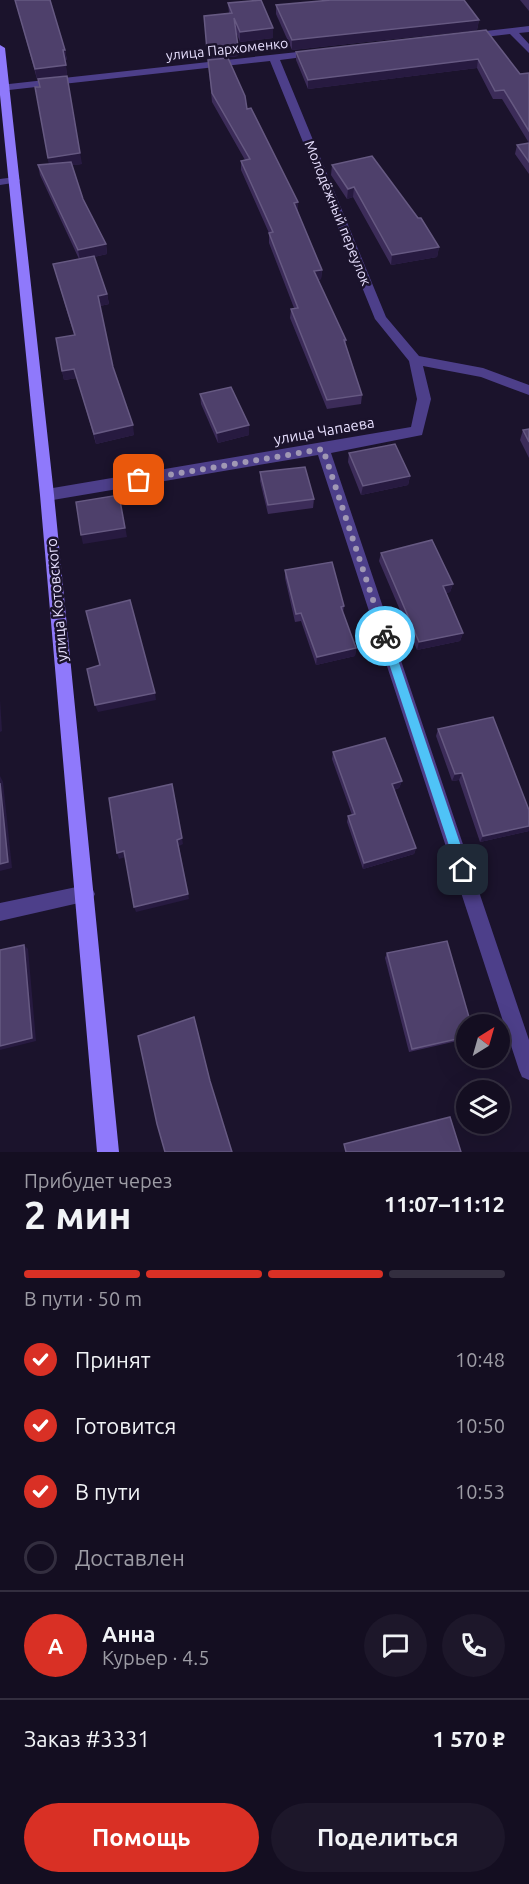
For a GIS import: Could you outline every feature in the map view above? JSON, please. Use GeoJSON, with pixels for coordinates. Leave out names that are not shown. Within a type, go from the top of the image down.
{"type":"FeatureCollection","features":[{"type":"Feature","properties":{"kind":"street"},"geometry":{"type":"LineString","coordinates":[[452,38],[529,29]]}},
{"type":"Feature","properties":{"kind":"street"},"geometry":{"type":"LineString","coordinates":[[512,31],[529,50]]}},
{"type":"Feature","properties":{"kind":"street","name":"улица Котовского"},"geometry":{"type":"LineString","coordinates":[[0,48],[8,181],[47,495],[86,894],[108,1152]]}},
{"type":"Feature","properties":{"kind":"street","name":"улица Пархоменко"},"geometry":{"type":"LineString","coordinates":[[3,88],[322,52]]}},
{"type":"Feature","properties":{"kind":"street","name":"Молодёжный переулок"},"geometry":{"type":"LineString","coordinates":[[274,58],[381,319],[415,360]]}},
{"type":"Feature","properties":{"kind":"street"},"geometry":{"type":"LineString","coordinates":[[415,360],[483,373],[529,390]]}},
{"type":"Feature","properties":{"kind":"street","name":"улица Чапаева"},"geometry":{"type":"LineString","coordinates":[[47,495],[417,431],[424,399],[415,360]]}},
{"type":"Feature","properties":{"kind":"street"},"geometry":{"type":"LineString","coordinates":[[323,449],[529,1070]]}},
{"type":"Feature","properties":{"kind":"street"},"geometry":{"type":"LineString","coordinates":[[0,912],[86,894]]}},
{"type":"Feature","properties":{"kind":"building"},"geometry":{"type":"Polygon","coordinates":[[[15,0],[50,0],[65,50],[63,50],[66,65],[35,69],[15,0]]]}},
{"type":"Feature","properties":{"kind":"building"},"geometry":{"type":"Polygon","coordinates":[[[261,0],[273,28],[240,32],[234,18],[238,46],[207,50],[204,16],[232,13],[228,3],[261,0]]]}},
{"type":"Feature","properties":{"kind":"building"},"geometry":{"type":"Polygon","coordinates":[[[331,0],[464,0],[479,20],[292,40],[276,5],[331,0]]]}},
{"type":"Feature","properties":{"kind":"building"},"geometry":{"type":"Polygon","coordinates":[[[486,30],[520,74],[529,73],[529,131],[504,90],[495,91],[478,59],[308,80],[296,52],[486,30]]]}},
{"type":"Feature","properties":{"kind":"building"},"geometry":{"type":"Polygon","coordinates":[[[228,58],[245,96],[247,109],[251,108],[298,202],[294,203],[322,270],[314,271],[346,340],[344,340],[362,395],[327,400],[291,309],[298,308],[269,233],[273,232],[241,161],[250,159],[212,93],[208,60],[228,58]]]}},
{"type":"Feature","properties":{"kind":"building"},"geometry":{"type":"Polygon","coordinates":[[[67,76],[80,153],[48,158],[35,87],[40,87],[38,79],[67,76]]]}},
{"type":"Feature","properties":{"kind":"building"},"geometry":{"type":"Polygon","coordinates":[[[529,143],[529,162],[517,145],[529,143]]]}},
{"type":"Feature","properties":{"kind":"building"},"geometry":{"type":"Polygon","coordinates":[[[372,156],[418,218],[421,218],[439,247],[392,255],[354,187],[348,189],[332,165],[372,156]]]}},
{"type":"Feature","properties":{"kind":"building"},"geometry":{"type":"Polygon","coordinates":[[[71,162],[83,199],[106,244],[78,250],[38,165],[71,162]]]}},
{"type":"Feature","properties":{"kind":"building"},"geometry":{"type":"Polygon","coordinates":[[[94,256],[107,294],[98,296],[113,367],[133,425],[94,434],[74,369],[62,371],[56,338],[75,335],[53,264],[94,256]]]}},
{"type":"Feature","properties":{"kind":"building"},"geometry":{"type":"Polygon","coordinates":[[[231,387],[249,425],[217,433],[200,394],[231,387]]]}},
{"type":"Feature","properties":{"kind":"building"},"geometry":{"type":"Polygon","coordinates":[[[529,429],[529,442],[523,430],[529,429]]]}},
{"type":"Feature","properties":{"kind":"building"},"geometry":{"type":"Polygon","coordinates":[[[395,444],[410,476],[363,486],[349,453],[395,444]]]}},
{"type":"Feature","properties":{"kind":"building"},"geometry":{"type":"Polygon","coordinates":[[[305,467],[314,499],[268,505],[260,472],[305,467]]]}},
{"type":"Feature","properties":{"kind":"building"},"geometry":{"type":"Polygon","coordinates":[[[119,495],[125,528],[81,535],[76,502],[119,495]]]}},
{"type":"Feature","properties":{"kind":"building"},"geometry":{"type":"Polygon","coordinates":[[[432,540],[453,584],[443,586],[463,633],[419,642],[381,553],[432,540]]]}},
{"type":"Feature","properties":{"kind":"building"},"geometry":{"type":"Polygon","coordinates":[[[332,562],[344,606],[341,607],[356,648],[317,657],[301,613],[296,614],[285,570],[332,562]]]}},
{"type":"Feature","properties":{"kind":"building"},"geometry":{"type":"Polygon","coordinates":[[[130,600],[155,693],[95,705],[87,669],[100,665],[86,611],[130,600]]]}},
{"type":"Feature","properties":{"kind":"building"},"geometry":{"type":"Polygon","coordinates":[[[493,717],[529,810],[529,826],[483,836],[462,773],[455,774],[438,729],[493,717]]]}},
{"type":"Feature","properties":{"kind":"building"},"geometry":{"type":"Polygon","coordinates":[[[385,738],[402,781],[392,784],[416,848],[364,863],[348,816],[355,814],[333,752],[385,738]]]}},
{"type":"Feature","properties":{"kind":"building"},"geometry":{"type":"Polygon","coordinates":[[[0,783],[8,862],[0,864],[0,783]]]}},
{"type":"Feature","properties":{"kind":"building"},"geometry":{"type":"Polygon","coordinates":[[[172,784],[182,838],[177,840],[188,894],[134,907],[124,851],[117,853],[109,798],[172,784]]]}},
{"type":"Feature","properties":{"kind":"building"},"geometry":{"type":"Polygon","coordinates":[[[447,941],[468,1014],[456,1014],[456,1039],[412,1049],[387,953],[447,941]]]}},
{"type":"Feature","properties":{"kind":"building"},"geometry":{"type":"Polygon","coordinates":[[[24,945],[32,1038],[0,1046],[0,950],[24,945]]]}},
{"type":"Feature","properties":{"kind":"building"},"geometry":{"type":"Polygon","coordinates":[[[194,1017],[210,1081],[232,1152],[165,1152],[157,1124],[138,1036],[194,1017]]]}},
{"type":"Feature","properties":{"kind":"building"},"geometry":{"type":"Polygon","coordinates":[[[450,1117],[461,1152],[346,1152],[344,1144],[450,1117]]]}},
{"type":"Feature","properties":{"kind":"way so far"},"geometry":{"type":"LineString","coordinates":[[139,480],[323,449],[385,636]]}},
{"type":"Feature","properties":{"kind":"route"},"geometry":{"type":"LineString","coordinates":[[385,636],[463,870]]}}]}
